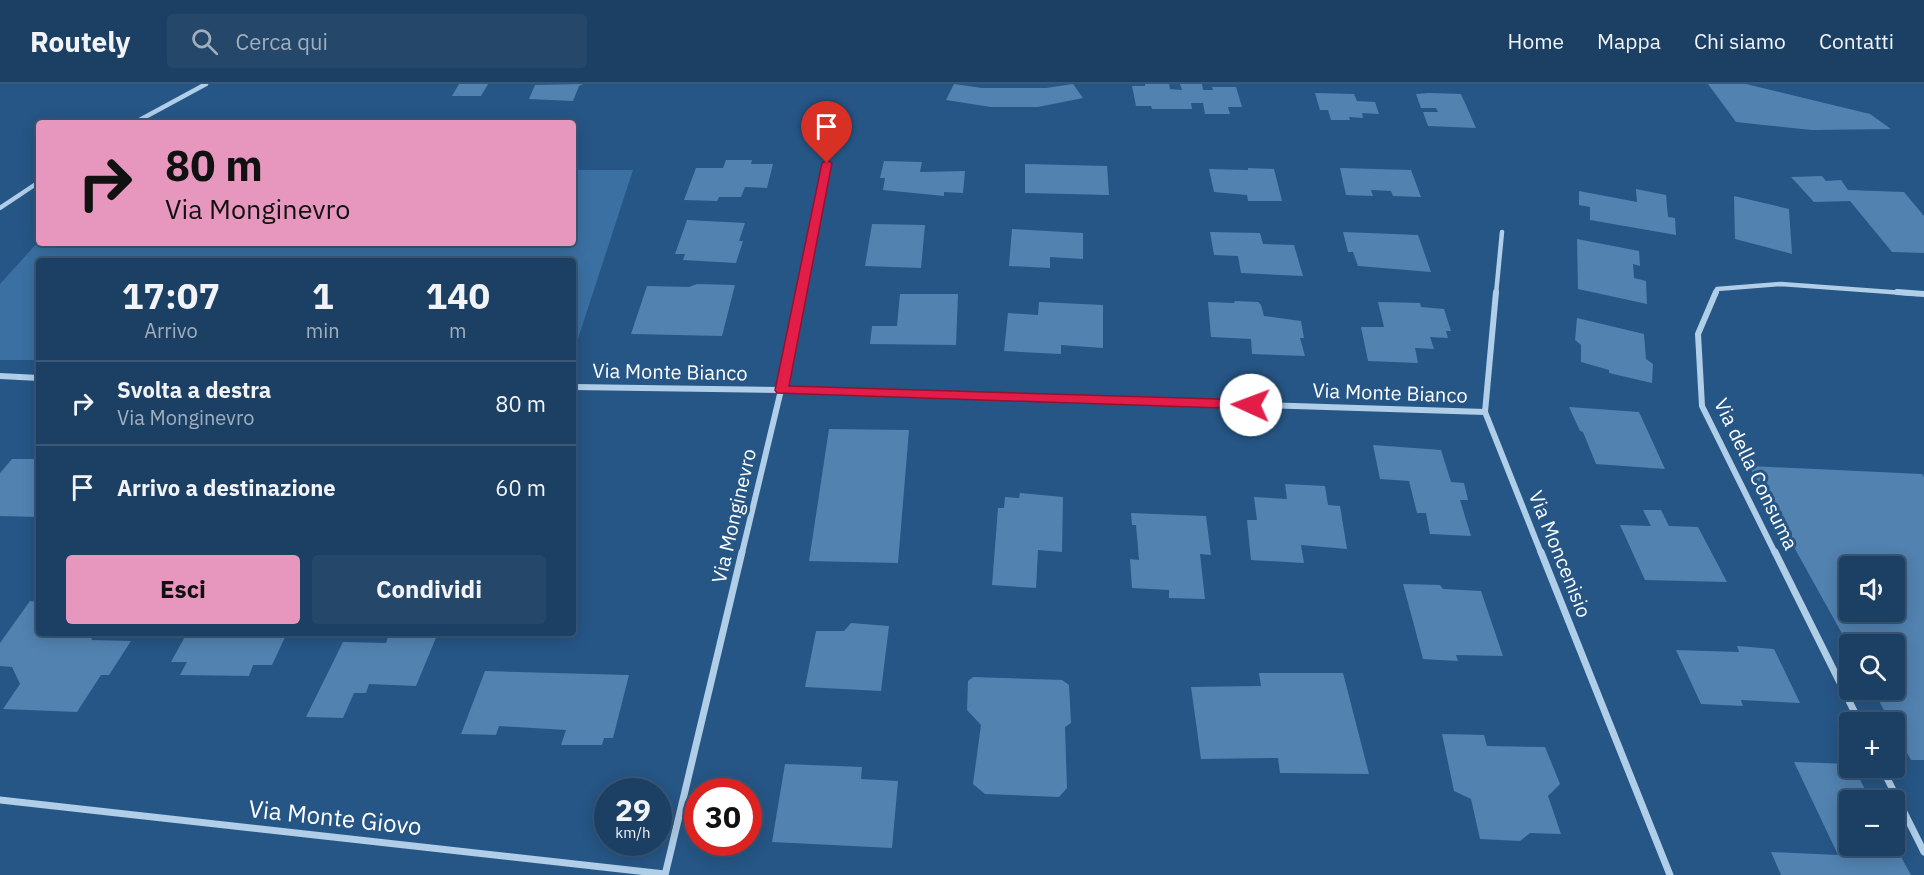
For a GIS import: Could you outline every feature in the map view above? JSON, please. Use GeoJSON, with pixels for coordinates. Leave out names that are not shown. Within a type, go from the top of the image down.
{"type":"FeatureCollection","features":[{"type":"Feature","properties":{"kind":"street"},"geometry":{"type":"LineString","coordinates":[[140,120],[206,84]]}},
{"type":"Feature","properties":{"kind":"street","name":"Via Monginevro"},"geometry":{"type":"LineString","coordinates":[[665,874],[781,390],[827,163]]}},
{"type":"Feature","properties":{"kind":"street"},"geometry":{"type":"LineString","coordinates":[[0,208],[36,184]]}},
{"type":"Feature","properties":{"kind":"street","name":"Via Moncenisio"},"geometry":{"type":"LineString","coordinates":[[1502,232],[1485,412],[1670,875]]}},
{"type":"Feature","properties":{"kind":"street","name":"Via della Consuma"},"geometry":{"type":"LineString","coordinates":[[1855,712],[1702,406],[1698,334],[1717,289],[1781,284],[1924,294]]}},
{"type":"Feature","properties":{"kind":"street"},"geometry":{"type":"LineString","coordinates":[[0,376],[36,378]]}},
{"type":"Feature","properties":{"kind":"street","name":"Via Monte Bianco"},"geometry":{"type":"LineString","coordinates":[[576,387],[781,390],[1485,412]]}},
{"type":"Feature","properties":{"kind":"street"},"geometry":{"type":"LineString","coordinates":[[1887,778],[1924,852]]}},
{"type":"Feature","properties":{"kind":"street","name":"Via Monte Giovo"},"geometry":{"type":"LineString","coordinates":[[0,800],[665,874]]}},
{"type":"Feature","properties":{"kind":"shaded area"},"geometry":{"type":"Polygon","coordinates":[[[576,170],[633,170],[576,345],[576,258],[36,258],[36,360],[0,360],[0,284],[36,244],[576,246],[576,170]]]}},
{"type":"Feature","properties":{"kind":"building"},"geometry":{"type":"Polygon","coordinates":[[[459,84],[488,84],[481,96],[452,96],[459,84]]]}},
{"type":"Feature","properties":{"kind":"building"},"geometry":{"type":"Polygon","coordinates":[[[583,84],[579,86],[573,101],[529,99],[535,85],[583,84]]]}},
{"type":"Feature","properties":{"kind":"building"},"geometry":{"type":"Polygon","coordinates":[[[954,84],[982,88],[1046,88],[1073,84],[1083,98],[1038,107],[991,107],[946,100],[954,84]]]}},
{"type":"Feature","properties":{"kind":"building"},"geometry":{"type":"Polygon","coordinates":[[[1145,84],[1169,84],[1170,89],[1182,90],[1180,84],[1202,84],[1203,90],[1213,90],[1212,87],[1236,87],[1242,107],[1228,107],[1230,114],[1205,114],[1203,103],[1191,103],[1192,109],[1152,109],[1151,106],[1136,106],[1132,86],[1145,86],[1145,84]]]}},
{"type":"Feature","properties":{"kind":"building"},"geometry":{"type":"Polygon","coordinates":[[[1708,84],[1746,84],[1870,114],[1891,129],[1812,130],[1736,122],[1708,84]]]}},
{"type":"Feature","properties":{"kind":"building"},"geometry":{"type":"Polygon","coordinates":[[[1315,93],[1354,94],[1357,101],[1375,102],[1379,114],[1362,113],[1363,118],[1349,117],[1350,120],[1331,120],[1328,110],[1320,110],[1315,93]]]}},
{"type":"Feature","properties":{"kind":"building"},"geometry":{"type":"Polygon","coordinates":[[[1416,94],[1461,94],[1476,128],[1428,126],[1423,112],[1438,112],[1436,108],[1421,108],[1416,94]]]}},
{"type":"Feature","properties":{"kind":"building"},"geometry":{"type":"Polygon","coordinates":[[[726,160],[752,160],[751,164],[773,164],[767,188],[745,187],[741,197],[719,197],[717,201],[684,200],[696,168],[723,168],[726,160]]]}},
{"type":"Feature","properties":{"kind":"building"},"geometry":{"type":"Polygon","coordinates":[[[884,161],[922,162],[920,172],[965,171],[963,193],[944,192],[944,196],[883,190],[885,178],[880,178],[884,161]]]}},
{"type":"Feature","properties":{"kind":"building"},"geometry":{"type":"Polygon","coordinates":[[[1025,164],[1107,166],[1109,195],[1025,193],[1025,164]]]}},
{"type":"Feature","properties":{"kind":"building"},"geometry":{"type":"Polygon","coordinates":[[[1248,168],[1274,169],[1282,201],[1248,201],[1247,195],[1214,192],[1209,169],[1248,170],[1248,168]]]}},
{"type":"Feature","properties":{"kind":"building"},"geometry":{"type":"Polygon","coordinates":[[[1340,168],[1411,170],[1421,197],[1393,196],[1391,191],[1371,190],[1373,196],[1346,195],[1340,168]]]}},
{"type":"Feature","properties":{"kind":"building"},"geometry":{"type":"Polygon","coordinates":[[[1822,176],[1826,181],[1841,180],[1848,190],[1904,192],[1924,216],[1924,253],[1892,252],[1850,201],[1814,202],[1791,177],[1822,176]]]}},
{"type":"Feature","properties":{"kind":"building"},"geometry":{"type":"Polygon","coordinates":[[[1636,189],[1666,195],[1668,217],[1675,218],[1676,235],[1590,220],[1590,207],[1579,205],[1579,191],[1637,202],[1636,189]]]}},
{"type":"Feature","properties":{"kind":"building"},"geometry":{"type":"Polygon","coordinates":[[[1734,196],[1789,209],[1792,254],[1735,239],[1734,196]]]}},
{"type":"Feature","properties":{"kind":"building"},"geometry":{"type":"Polygon","coordinates":[[[687,220],[745,223],[739,241],[743,241],[736,263],[683,260],[685,254],[675,254],[687,220]]]}},
{"type":"Feature","properties":{"kind":"building"},"geometry":{"type":"Polygon","coordinates":[[[872,224],[925,225],[921,268],[865,266],[872,224]]]}},
{"type":"Feature","properties":{"kind":"building"},"geometry":{"type":"Polygon","coordinates":[[[1012,229],[1083,233],[1083,259],[1050,257],[1050,268],[1009,266],[1012,229]]]}},
{"type":"Feature","properties":{"kind":"building"},"geometry":{"type":"Polygon","coordinates":[[[1210,232],[1260,233],[1263,244],[1294,245],[1303,276],[1241,273],[1238,256],[1214,255],[1210,232]]]}},
{"type":"Feature","properties":{"kind":"building"},"geometry":{"type":"Polygon","coordinates":[[[1343,232],[1418,235],[1431,272],[1358,266],[1353,252],[1348,252],[1343,232]]]}},
{"type":"Feature","properties":{"kind":"building"},"geometry":{"type":"Polygon","coordinates":[[[1577,239],[1639,251],[1640,266],[1633,264],[1634,278],[1646,281],[1647,304],[1578,289],[1577,239]]]}},
{"type":"Feature","properties":{"kind":"building"},"geometry":{"type":"Polygon","coordinates":[[[697,284],[735,285],[722,336],[631,334],[647,286],[689,287],[697,284]]]}},
{"type":"Feature","properties":{"kind":"building"},"geometry":{"type":"Polygon","coordinates":[[[900,294],[958,294],[956,345],[870,344],[872,326],[897,326],[900,294]]]}},
{"type":"Feature","properties":{"kind":"building"},"geometry":{"type":"Polygon","coordinates":[[[1235,301],[1258,302],[1264,316],[1301,321],[1304,338],[1300,338],[1305,356],[1252,354],[1251,339],[1211,337],[1208,302],[1234,303],[1235,301]]]}},
{"type":"Feature","properties":{"kind":"building"},"geometry":{"type":"Polygon","coordinates":[[[1039,302],[1103,305],[1103,348],[1061,345],[1061,354],[1004,351],[1008,313],[1038,315],[1039,302]]]}},
{"type":"Feature","properties":{"kind":"building"},"geometry":{"type":"Polygon","coordinates":[[[1378,302],[1420,303],[1421,307],[1444,309],[1451,331],[1446,331],[1448,338],[1430,337],[1434,349],[1415,348],[1418,363],[1368,361],[1361,327],[1384,327],[1378,302]]]}},
{"type":"Feature","properties":{"kind":"building"},"geometry":{"type":"Polygon","coordinates":[[[1577,318],[1644,334],[1646,359],[1653,364],[1652,383],[1609,373],[1609,370],[1581,362],[1581,345],[1575,340],[1577,318]]]}},
{"type":"Feature","properties":{"kind":"building"},"geometry":{"type":"Polygon","coordinates":[[[1569,407],[1639,412],[1665,469],[1596,464],[1583,432],[1580,431],[1569,407]]]}},
{"type":"Feature","properties":{"kind":"building"},"geometry":{"type":"Polygon","coordinates":[[[829,429],[909,430],[898,563],[809,561],[829,429]]]}},
{"type":"Feature","properties":{"kind":"building"},"geometry":{"type":"Polygon","coordinates":[[[1373,445],[1441,450],[1451,482],[1464,483],[1468,500],[1460,500],[1471,536],[1430,534],[1426,513],[1417,513],[1409,481],[1380,479],[1373,445]]]}},
{"type":"Feature","properties":{"kind":"building"},"geometry":{"type":"Polygon","coordinates":[[[12,459],[36,459],[36,517],[0,516],[0,473],[12,459]]]}},
{"type":"Feature","properties":{"kind":"building"},"geometry":{"type":"Polygon","coordinates":[[[1749,466],[1922,474],[1924,477],[1924,760],[1911,760],[1905,749],[1905,712],[1885,712],[1878,700],[1905,700],[1905,634],[1842,634],[1749,466]]]}},
{"type":"Feature","properties":{"kind":"building"},"geometry":{"type":"Polygon","coordinates":[[[1285,484],[1325,486],[1328,505],[1340,506],[1347,549],[1301,545],[1304,563],[1251,560],[1247,520],[1257,520],[1254,497],[1287,499],[1285,484]]]}},
{"type":"Feature","properties":{"kind":"building"},"geometry":{"type":"Polygon","coordinates":[[[1020,493],[1063,497],[1062,552],[1038,550],[1036,588],[992,585],[998,508],[1004,508],[1005,497],[1019,498],[1020,493]]]}},
{"type":"Feature","properties":{"kind":"building"},"geometry":{"type":"Polygon","coordinates":[[[1643,510],[1661,510],[1669,526],[1698,527],[1727,582],[1645,580],[1620,525],[1651,526],[1643,510]]]}},
{"type":"Feature","properties":{"kind":"building"},"geometry":{"type":"Polygon","coordinates":[[[1131,513],[1206,516],[1211,555],[1200,554],[1205,599],[1169,598],[1169,590],[1132,588],[1130,559],[1139,560],[1136,525],[1132,525],[1131,513]]]}},
{"type":"Feature","properties":{"kind":"building"},"geometry":{"type":"Polygon","coordinates":[[[1403,584],[1440,585],[1443,589],[1481,591],[1503,656],[1456,655],[1458,661],[1423,659],[1403,584]]]}},
{"type":"Feature","properties":{"kind":"building"},"geometry":{"type":"Polygon","coordinates":[[[30,601],[36,602],[36,636],[91,636],[92,640],[131,641],[109,675],[101,675],[77,712],[3,709],[20,684],[12,667],[0,666],[0,643],[30,601]]]}},
{"type":"Feature","properties":{"kind":"building"},"geometry":{"type":"Polygon","coordinates":[[[851,623],[889,626],[881,691],[805,687],[816,631],[844,631],[851,623]]]}},
{"type":"Feature","properties":{"kind":"building"},"geometry":{"type":"Polygon","coordinates":[[[185,636],[286,636],[272,665],[253,665],[249,676],[180,675],[187,662],[171,662],[185,636]]]}},
{"type":"Feature","properties":{"kind":"building"},"geometry":{"type":"Polygon","coordinates":[[[437,636],[416,686],[369,684],[366,693],[354,693],[343,718],[306,717],[343,642],[386,643],[388,637],[437,636]]]}},
{"type":"Feature","properties":{"kind":"building"},"geometry":{"type":"Polygon","coordinates":[[[1737,646],[1774,649],[1800,703],[1741,700],[1743,706],[1701,704],[1676,650],[1739,652],[1737,646]]]}},
{"type":"Feature","properties":{"kind":"building"},"geometry":{"type":"Polygon","coordinates":[[[485,671],[629,675],[613,738],[604,738],[602,745],[561,745],[566,730],[499,726],[496,735],[461,734],[485,671]]]}},
{"type":"Feature","properties":{"kind":"building"},"geometry":{"type":"Polygon","coordinates":[[[1259,673],[1343,673],[1369,774],[1280,773],[1278,758],[1201,759],[1191,687],[1261,686],[1259,673]]]}},
{"type":"Feature","properties":{"kind":"building"},"geometry":{"type":"Polygon","coordinates":[[[973,677],[1062,680],[1069,685],[1071,723],[1065,727],[1067,788],[1059,797],[985,794],[973,784],[981,725],[967,710],[968,681],[973,677]]]}},
{"type":"Feature","properties":{"kind":"building"},"geometry":{"type":"Polygon","coordinates":[[[1442,734],[1484,735],[1487,746],[1545,747],[1560,784],[1548,796],[1561,834],[1530,833],[1520,841],[1480,839],[1471,799],[1454,791],[1442,734]]]}},
{"type":"Feature","properties":{"kind":"building"},"geometry":{"type":"Polygon","coordinates":[[[1794,762],[1839,764],[1839,778],[1859,778],[1865,790],[1839,790],[1839,856],[1901,856],[1911,875],[1781,875],[1771,852],[1838,855],[1794,762]]]}},
{"type":"Feature","properties":{"kind":"building"},"geometry":{"type":"Polygon","coordinates":[[[785,764],[862,767],[861,779],[898,781],[892,848],[772,842],[785,764]]]}},
{"type":"Feature","properties":{"kind":"route"},"geometry":{"type":"LineString","coordinates":[[827,163],[781,390],[1251,405]]}}]}
